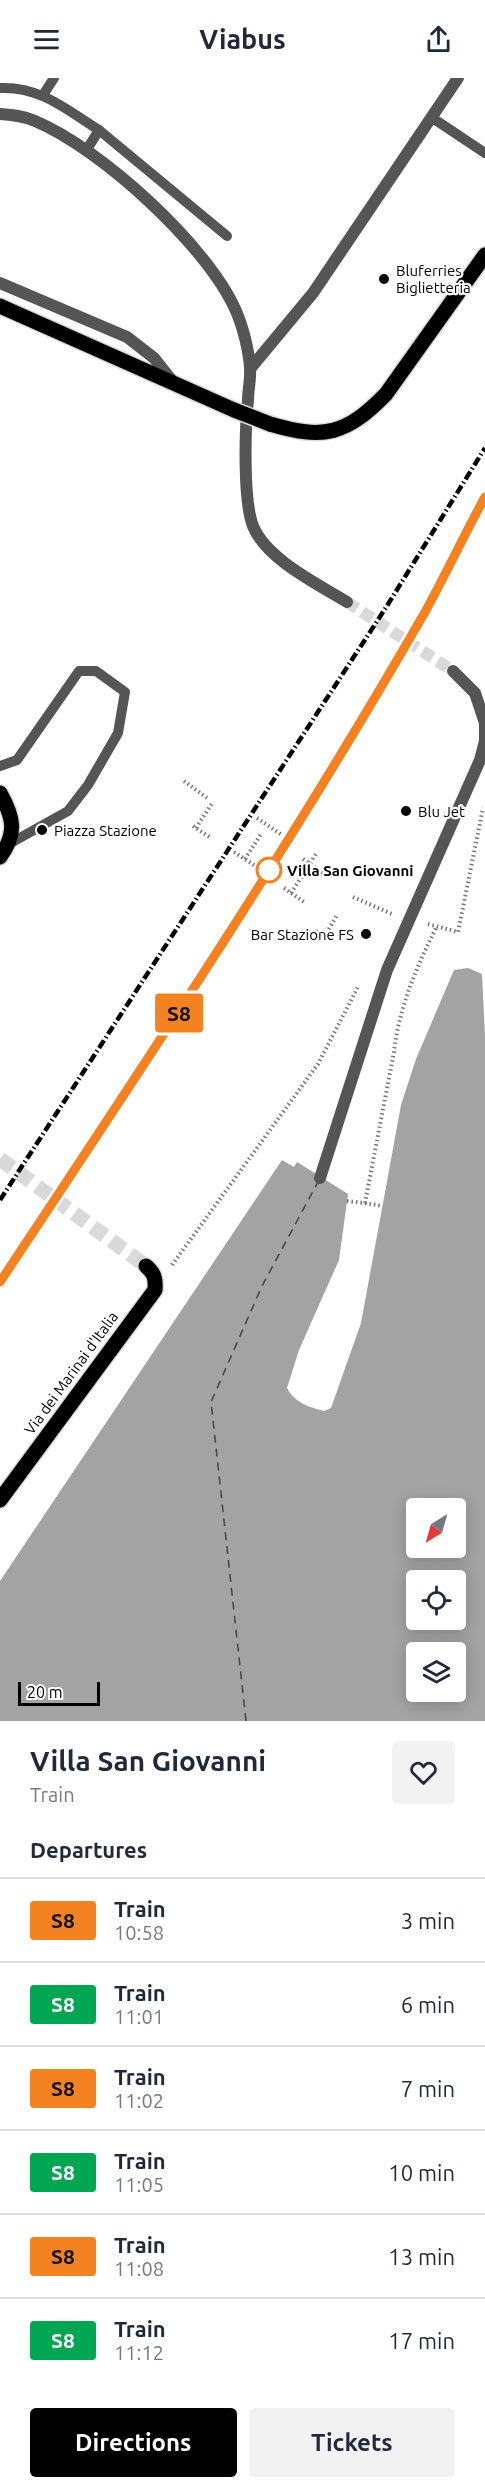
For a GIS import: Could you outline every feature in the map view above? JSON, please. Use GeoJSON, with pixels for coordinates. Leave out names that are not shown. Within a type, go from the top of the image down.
{"type":"FeatureCollection","features":[{"type":"Feature","properties":{"kind":"main road"},"geometry":{"type":"LineString","coordinates":[[0,306],[234,410],[299,432],[323,433],[340,429],[357,420],[386,394],[485,255]]}},
{"type":"Feature","properties":{"kind":"main road"},"geometry":{"type":"LineString","coordinates":[[0,793],[12,814],[9,844],[0,857]]}},
{"type":"Feature","properties":{"kind":"main road"},"geometry":{"type":"LineString","coordinates":[[146,1266],[153,1273],[155,1290]]}},
{"type":"Feature","properties":{"kind":"main road","name":"Via dei Marinai d'Italia"},"geometry":{"type":"LineString","coordinates":[[0,1500],[155,1290]]}},
{"type":"Feature","properties":{"kind":"street"},"geometry":{"type":"LineString","coordinates":[[250,369],[313,293],[458,78]]}},
{"type":"Feature","properties":{"kind":"street"},"geometry":{"type":"LineString","coordinates":[[0,114],[34,120],[86,151],[150,202],[218,279],[237,312],[250,369],[247,403],[247,497],[253,526],[262,542],[283,561],[347,602]]}},
{"type":"Feature","properties":{"kind":"street"},"geometry":{"type":"LineString","coordinates":[[0,283],[127,337],[154,358],[174,383]]}},
{"type":"Feature","properties":{"kind":"street"},"geometry":{"type":"LineString","coordinates":[[320,1178],[387,970],[480,760],[485,741],[485,723],[475,693],[453,671]]}},
{"type":"Feature","properties":{"kind":"lane"},"geometry":{"type":"LineString","coordinates":[[43,95],[54,78]]}},
{"type":"Feature","properties":{"kind":"lane"},"geometry":{"type":"LineString","coordinates":[[0,88],[16,87],[43,95],[99,130],[227,237]]}},
{"type":"Feature","properties":{"kind":"lane"},"geometry":{"type":"LineString","coordinates":[[431,117],[485,153]]}},
{"type":"Feature","properties":{"kind":"lane"},"geometry":{"type":"LineString","coordinates":[[86,151],[99,130]]}},
{"type":"Feature","properties":{"kind":"lane"},"geometry":{"type":"LineString","coordinates":[[0,766],[17,760],[79,671],[96,671],[125,692],[118,733],[88,785],[68,811],[9,844]]}},
{"type":"Feature","properties":{"kind":"path"},"geometry":{"type":"LineString","coordinates":[[184,781],[207,798]]}},
{"type":"Feature","properties":{"kind":"path"},"geometry":{"type":"LineString","coordinates":[[211,838],[194,827],[213,802]]}},
{"type":"Feature","properties":{"kind":"path"},"geometry":{"type":"LineString","coordinates":[[411,919],[458,932],[483,807]]}},
{"type":"Feature","properties":{"kind":"path"},"geometry":{"type":"LineString","coordinates":[[257,818],[268,823],[282,836]]}},
{"type":"Feature","properties":{"kind":"path"},"geometry":{"type":"LineString","coordinates":[[245,859],[261,834]]}},
{"type":"Feature","properties":{"kind":"path"},"geometry":{"type":"LineString","coordinates":[[234,852],[260,870]]}},
{"type":"Feature","properties":{"kind":"path"},"geometry":{"type":"LineString","coordinates":[[291,892],[316,854]]}},
{"type":"Feature","properties":{"kind":"path"},"geometry":{"type":"LineString","coordinates":[[303,859],[323,873]]}},
{"type":"Feature","properties":{"kind":"path"},"geometry":{"type":"LineString","coordinates":[[284,888],[304,902]]}},
{"type":"Feature","properties":{"kind":"path"},"geometry":{"type":"LineString","coordinates":[[353,897],[395,915]]}},
{"type":"Feature","properties":{"kind":"path"},"geometry":{"type":"LineString","coordinates":[[316,931],[326,936],[337,915]]}},
{"type":"Feature","properties":{"kind":"path"},"geometry":{"type":"LineString","coordinates":[[365,1203],[396,1031],[416,968],[437,926]]}},
{"type":"Feature","properties":{"kind":"path"},"geometry":{"type":"LineString","coordinates":[[155,1290],[318,1064],[362,979]]}},
{"type":"Feature","properties":{"kind":"path"},"geometry":{"type":"LineString","coordinates":[[346,1201],[382,1206]]}},
{"type":"Feature","properties":{"kind":"shaded area"},"geometry":{"type":"Polygon","coordinates":[[[468,968],[482,974],[485,1036],[485,1721],[0,1721],[0,1581],[282,1160],[294,1167],[297,1162],[348,1194],[339,1260],[299,1350],[287,1388],[298,1401],[308,1406],[324,1411],[331,1408],[361,1323],[401,1105],[416,1059],[454,970],[468,968]]]}},
{"type":"Feature","properties":{"kind":"ferry route"},"geometry":{"type":"LineString","coordinates":[[246,1721],[211,1402],[262,1286],[318,1182]]}},
{"type":"Feature","properties":{"kind":"tunnel"},"geometry":{"type":"LineString","coordinates":[[347,602],[453,671]]}},
{"type":"Feature","properties":{"kind":"tunnel"},"geometry":{"type":"LineString","coordinates":[[0,1159],[146,1266]]}},
{"type":"Feature","properties":{"kind":"railway"},"geometry":{"type":"LineString","coordinates":[[0,1200],[385,609],[485,448]]}},
{"type":"Feature","properties":{"kind":"railway"},"geometry":{"type":"LineString","coordinates":[[0,1282],[218,951],[323,783],[425,612],[485,497]]}},
{"type":"Feature","properties":{"kind":"train","name":"S8"},"geometry":{"type":"LineString","coordinates":[[0,1282],[190,995],[303,816],[426,610],[485,497]]}},
{"type":"Feature","properties":{"kind":"place","name":"Bluferries Biglietteria"},"geometry":{"type":"Point","coordinates":[384,279]}},
{"type":"Feature","properties":{"kind":"place","name":"Blu Jet"},"geometry":{"type":"Point","coordinates":[406,811]}},
{"type":"Feature","properties":{"kind":"place","name":"Piazza Stazione"},"geometry":{"type":"Point","coordinates":[42,830]}},
{"type":"Feature","properties":{"kind":"place","name":"Villa San Giovanni"},"geometry":{"type":"Point","coordinates":[269,870]}},
{"type":"Feature","properties":{"kind":"place","name":"Bar Stazione FS"},"geometry":{"type":"Point","coordinates":[366,934]}}]}
